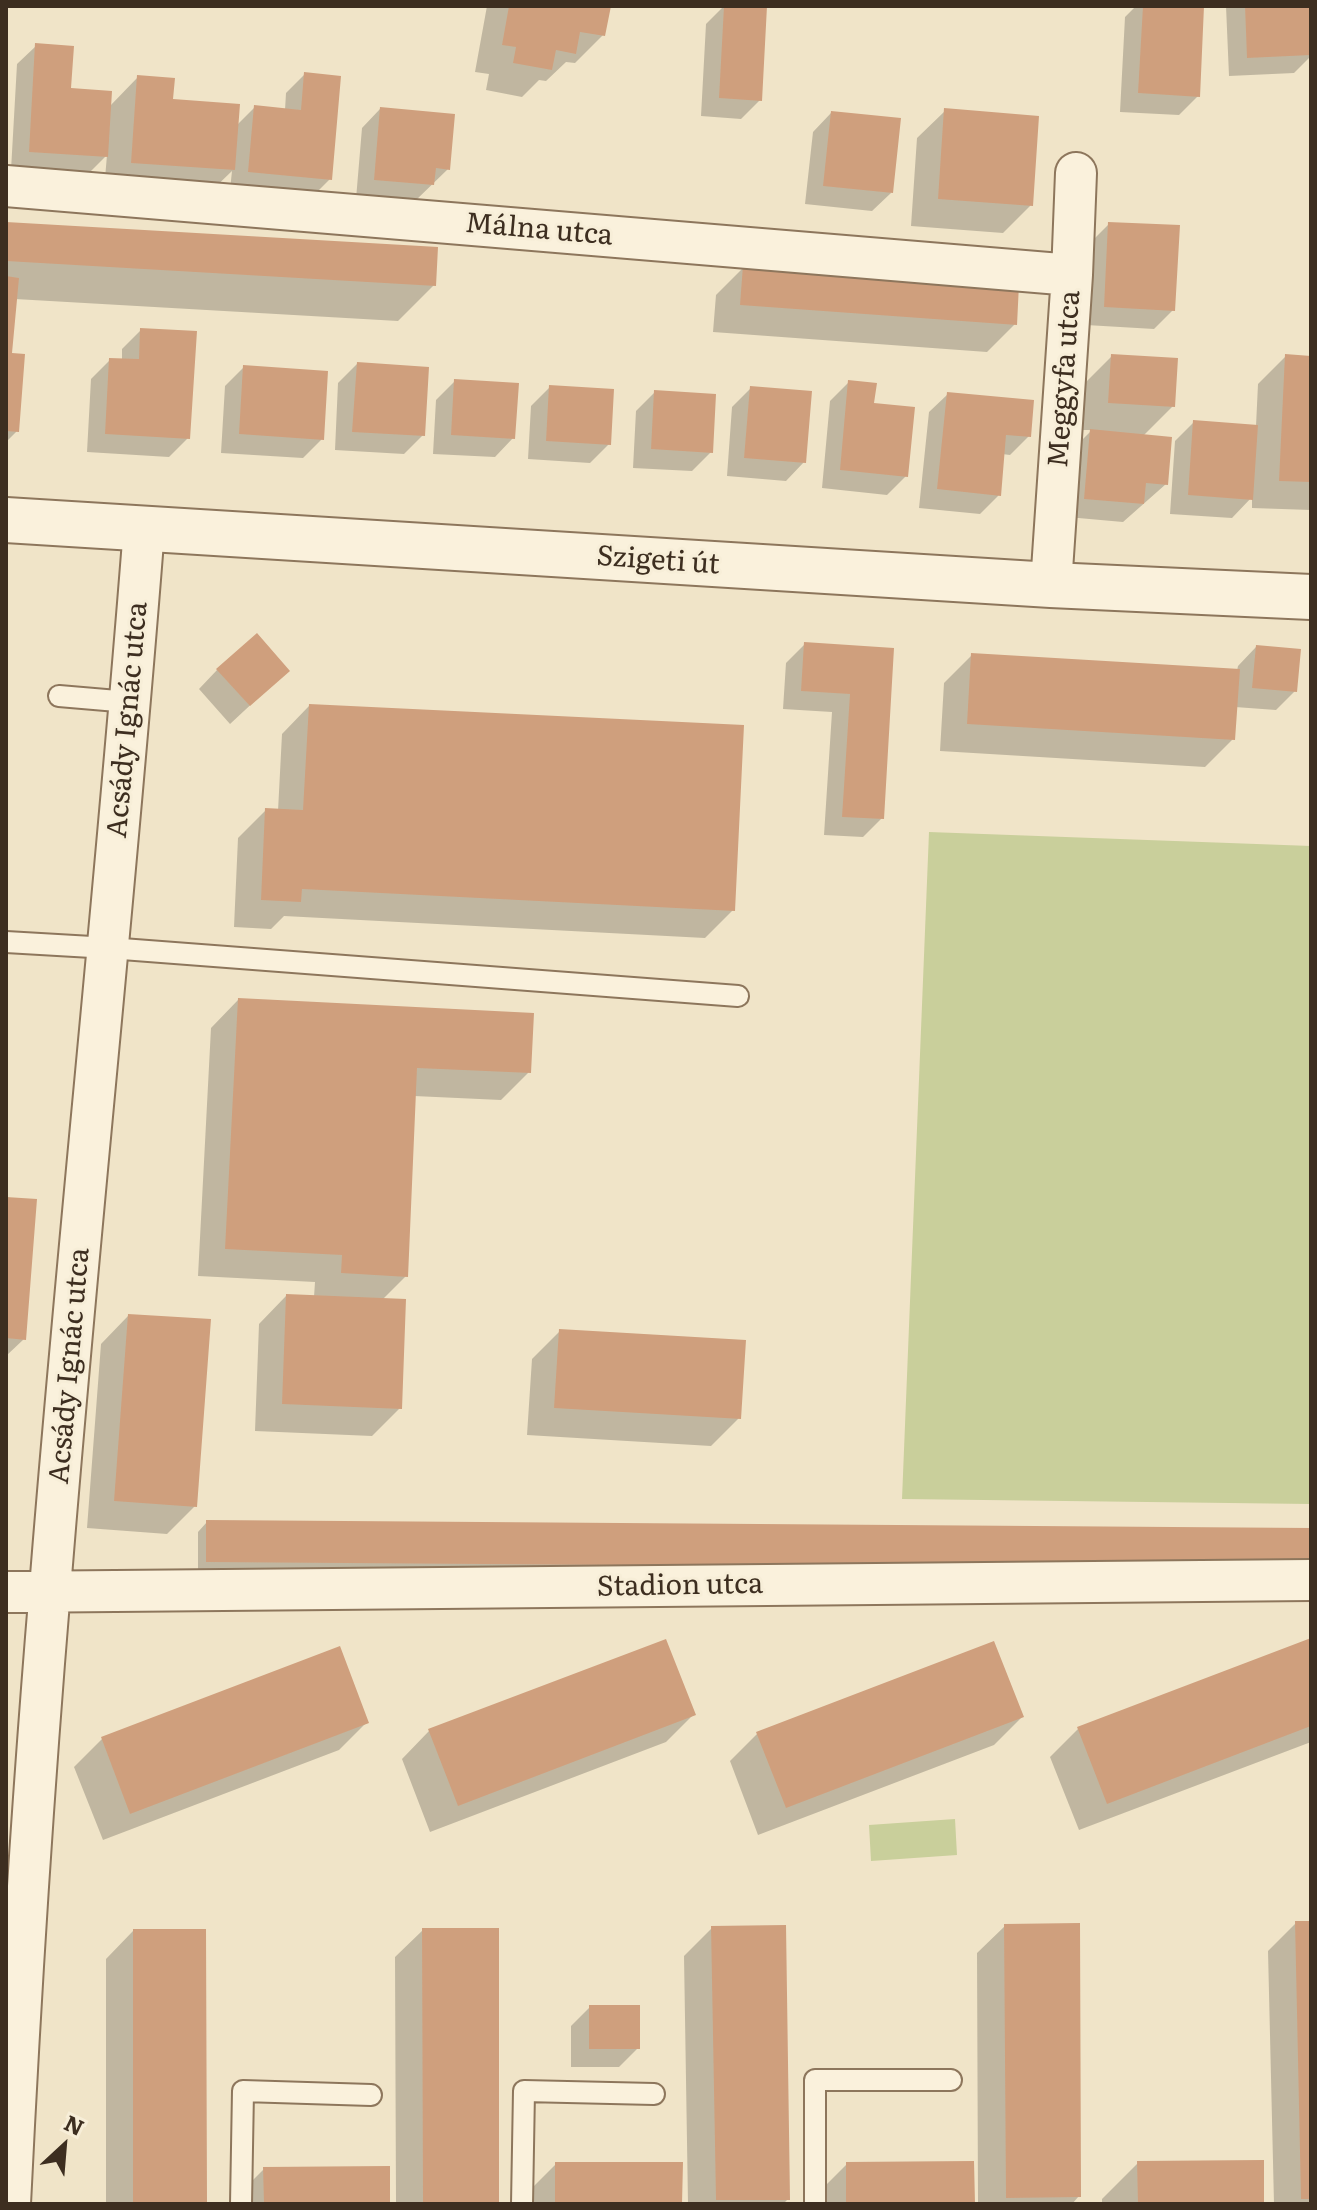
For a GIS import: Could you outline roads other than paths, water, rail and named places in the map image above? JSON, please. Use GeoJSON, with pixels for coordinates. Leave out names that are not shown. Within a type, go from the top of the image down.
{"type":"FeatureCollection","features":[{"type":"Feature","properties":{"kind":"street","name":"Meggyfa utca"},"geometry":{"type":"LineString","coordinates":[[1051,585],[1076,173]]}},
{"type":"Feature","properties":{"kind":"street","name":"Málna utca"},"geometry":{"type":"LineString","coordinates":[[6,186],[1072,275]]}},
{"type":"Feature","properties":{"kind":"street","name":"Szigeti út"},"geometry":{"type":"LineString","coordinates":[[6,520],[1051,585],[1311,597]]}},
{"type":"Feature","properties":{"kind":"street","name":"Acsády Ignác utca"},"geometry":{"type":"LineString","coordinates":[[10,2204],[12,2044],[144,528]]}},
{"type":"Feature","properties":{"kind":"street","name":"Stadion utca"},"geometry":{"type":"LineString","coordinates":[[6,1592],[1311,1580]]}},
{"type":"Feature","properties":{"kind":"lane"},"geometry":{"type":"LineString","coordinates":[[59,696],[129,702]]}},
{"type":"Feature","properties":{"kind":"lane"},"geometry":{"type":"LineString","coordinates":[[6,942],[738,996]]}},
{"type":"Feature","properties":{"kind":"lane"},"geometry":{"type":"LineString","coordinates":[[815,2204],[815,2080],[951,2080]]}},
{"type":"Feature","properties":{"kind":"lane"},"geometry":{"type":"LineString","coordinates":[[241,2204],[243,2091],[371,2095]]}},
{"type":"Feature","properties":{"kind":"lane"},"geometry":{"type":"LineString","coordinates":[[522,2204],[524,2091],[654,2094]]}}]}
